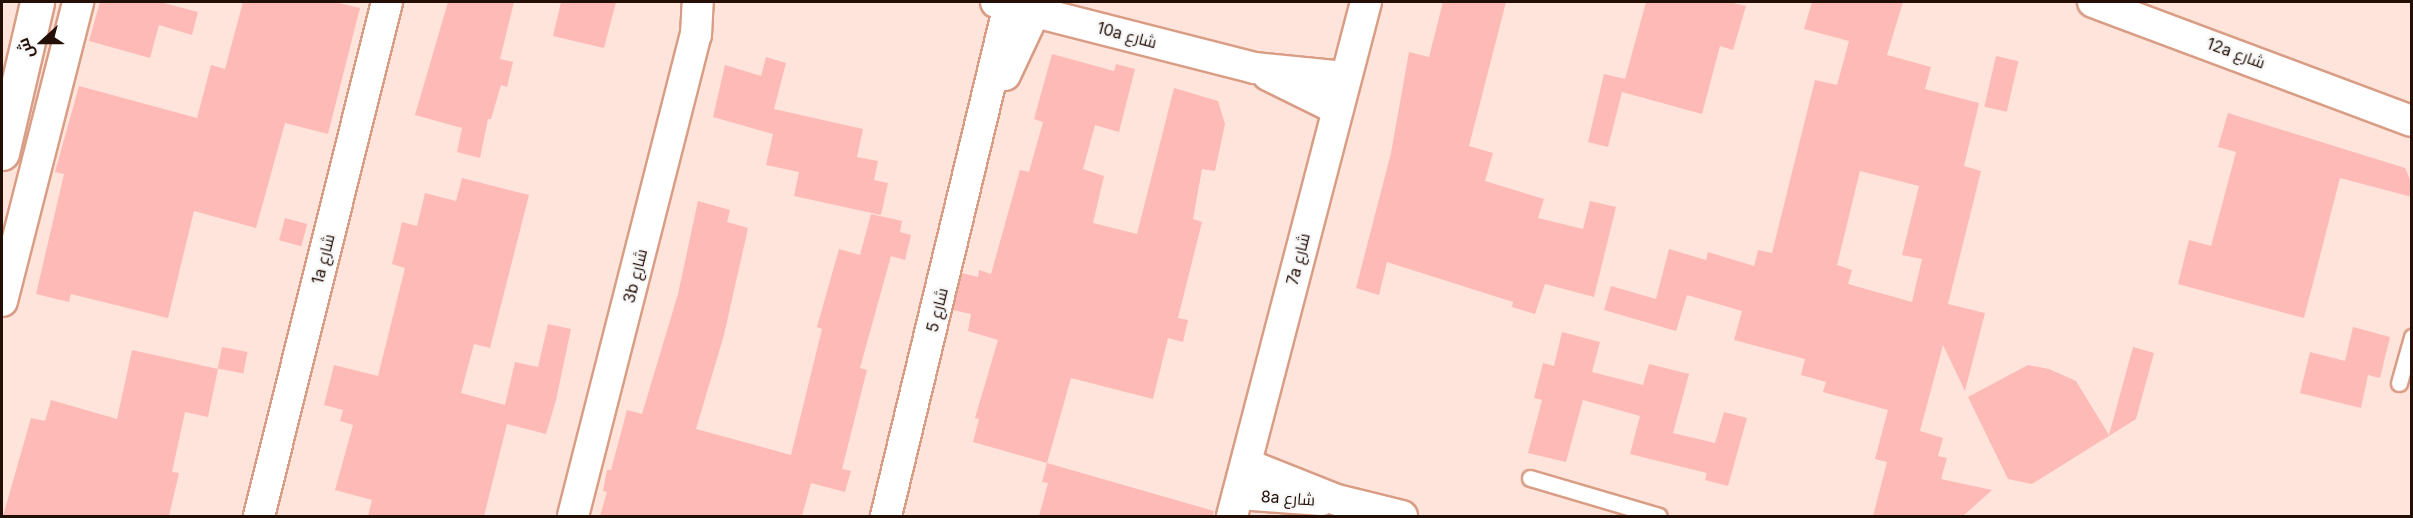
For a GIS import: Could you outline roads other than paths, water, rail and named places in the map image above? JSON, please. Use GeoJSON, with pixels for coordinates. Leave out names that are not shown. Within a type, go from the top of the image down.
{"type":"FeatureCollection","features":[{"type":"Feature","properties":{"kind":"main road"},"geometry":{"type":"LineString","coordinates":[[2,153],[37,2]]}},
{"type":"Feature","properties":{"kind":"street"},"geometry":{"type":"LineString","coordinates":[[2,301],[78,2]]}},
{"type":"Feature","properties":{"kind":"street","name":"1a شارع"},"geometry":{"type":"LineString","coordinates":[[259,516],[387,2]]}},
{"type":"Feature","properties":{"kind":"street","name":"3b شارع"},"geometry":{"type":"LineString","coordinates":[[573,516],[696,34],[698,2]]}},
{"type":"Feature","properties":{"kind":"street","name":"3b شارع"},"geometry":{"type":"LineString","coordinates":[[696,34],[711,2]]}},
{"type":"Feature","properties":{"kind":"street","name":"7a شارع"},"geometry":{"type":"LineString","coordinates":[[1235,505],[1366,2]]}},
{"type":"Feature","properties":{"kind":"street","name":"12a شارع"},"geometry":{"type":"LineString","coordinates":[[2093,2],[2136,8],[2378,105],[2412,121]]}},
{"type":"Feature","properties":{"kind":"street","name":"10a شارع"},"geometry":{"type":"LineString","coordinates":[[1013,6],[1258,69],[1346,77]]}},
{"type":"Feature","properties":{"kind":"street","name":"شارع 5"},"geometry":{"type":"LineString","coordinates":[[886,516],[1013,6]]}},
{"type":"Feature","properties":{"kind":"street","name":"10a شارع"},"geometry":{"type":"LineString","coordinates":[[1258,69],[1337,109]]}},
{"type":"Feature","properties":{"kind":"street","name":"12a شارع"},"geometry":{"type":"LineString","coordinates":[[2378,105],[2412,108]]}},
{"type":"Feature","properties":{"kind":"street","name":"8a شارع"},"geometry":{"type":"LineString","coordinates":[[1246,464],[1337,500],[1402,516]]}},
{"type":"Feature","properties":{"kind":"street","name":"8a شارع"},"geometry":{"type":"LineString","coordinates":[[1235,505],[1337,500]]}},
{"type":"Feature","properties":{"kind":"lane"},"geometry":{"type":"LineString","coordinates":[[2400,382],[2412,337]]}},
{"type":"Feature","properties":{"kind":"lane"},"geometry":{"type":"LineString","coordinates":[[1530,478],[1659,516]]}}]}
